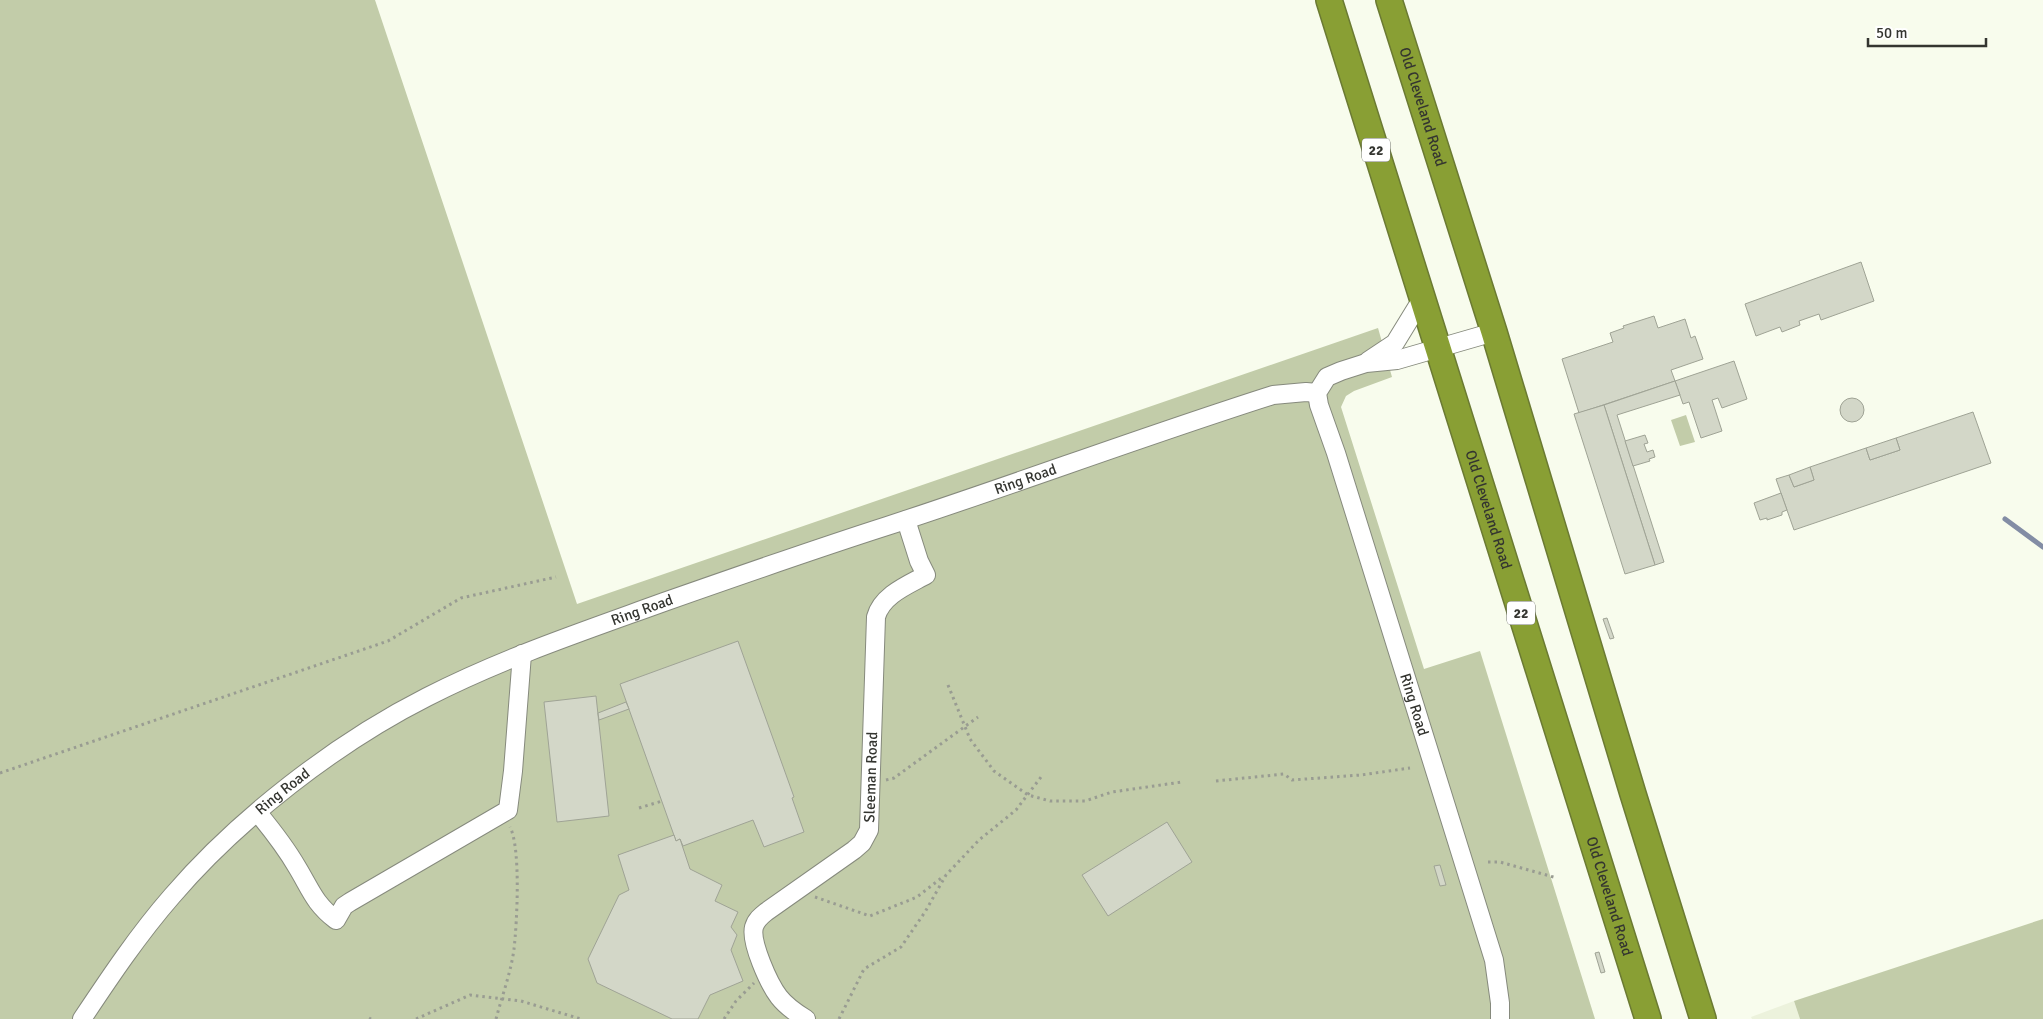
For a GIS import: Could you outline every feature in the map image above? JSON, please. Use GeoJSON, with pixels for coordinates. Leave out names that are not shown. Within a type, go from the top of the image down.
{"type":"FeatureCollection","features":[{"type":"Feature","properties":{"kind":"highway","name":"Old Cleveland Road"},"geometry":{"type":"LineString","coordinates":[[1329,0],[1648,1019]]}},
{"type":"Feature","properties":{"kind":"highway","name":"Old Cleveland Road"},"geometry":{"type":"LineString","coordinates":[[1389,0],[1494,332],[1703,1019]]}},
{"type":"Feature","properties":{"kind":"lane"},"geometry":{"type":"LineString","coordinates":[[1366,362],[1395,343],[1422,299]]}},
{"type":"Feature","properties":{"kind":"lane"},"geometry":{"type":"LineString","coordinates":[[1317,393],[1327,377],[1341,370],[1366,362],[1397,360],[1494,332]]}},
{"type":"Feature","properties":{"kind":"lane","name":"Ring Road"},"geometry":{"type":"LineString","coordinates":[[82,1019],[132,946],[172,895],[258,813],[317,766],[383,721],[448,686],[522,654],[777,563],[1273,395],[1306,392],[1317,393],[1318,405],[1336,453],[1494,960],[1500,995],[1500,1019]]}},
{"type":"Feature","properties":{"kind":"lane","name":"Sleeman Road"},"geometry":{"type":"LineString","coordinates":[[806,1019],[780,998],[767,976],[754,940],[754,927],[760,917],[766,912],[802,888],[862,842],[869,830],[876,617],[878,611],[889,597],[926,575],[919,561],[906,520]]}},
{"type":"Feature","properties":{"kind":"lane"},"geometry":{"type":"LineString","coordinates":[[258,813],[287,851],[311,894],[325,911],[336,920],[344,906],[350,902],[508,810],[511,797],[522,654]]}},
{"type":"Feature","properties":{"kind":"path"},"geometry":{"type":"LineString","coordinates":[[0,773],[388,641],[461,598],[556,577]]}},
{"type":"Feature","properties":{"kind":"path"},"geometry":{"type":"LineString","coordinates":[[948,685],[963,726],[970,739],[994,771],[1028,795],[1050,801],[1085,801],[1112,792],[1182,782]]}},
{"type":"Feature","properties":{"kind":"path"},"geometry":{"type":"LineString","coordinates":[[871,803],[880,800],[881,781],[894,778],[978,716]]}},
{"type":"Feature","properties":{"kind":"path"},"geometry":{"type":"LineString","coordinates":[[1216,781],[1284,774],[1292,780],[1361,775],[1410,768]]}},
{"type":"Feature","properties":{"kind":"path"},"geometry":{"type":"LineString","coordinates":[[802,888],[817,898],[870,916],[916,897],[946,875],[979,840],[1016,810],[1041,778]]}},
{"type":"Feature","properties":{"kind":"path"},"geometry":{"type":"LineString","coordinates":[[639,808],[662,801]]}},
{"type":"Feature","properties":{"kind":"path"},"geometry":{"type":"LineString","coordinates":[[496,1019],[514,949],[518,870],[512,830],[502,814]]}},
{"type":"Feature","properties":{"kind":"path"},"geometry":{"type":"LineString","coordinates":[[1488,862],[1500,862],[1557,878]]}},
{"type":"Feature","properties":{"kind":"path"},"geometry":{"type":"LineString","coordinates":[[838,1019],[864,969],[901,947],[925,912],[946,875]]}},
{"type":"Feature","properties":{"kind":"path"},"geometry":{"type":"LineString","coordinates":[[724,1019],[736,1001],[755,982],[767,976]]}},
{"type":"Feature","properties":{"kind":"path"},"geometry":{"type":"LineString","coordinates":[[416,1019],[470,995],[521,1001],[581,1019]]}},
{"type":"Feature","properties":{"kind":"shaded area"},"geometry":{"type":"Polygon","coordinates":[[[0,0],[375,0],[577,604],[1378,328],[1392,377],[1354,391],[1346,396],[1341,407],[1424,669],[1480,651],[1595,1019],[0,1019],[0,0]]]}},
{"type":"Feature","properties":{"kind":"shaded area"},"geometry":{"type":"Polygon","coordinates":[[[1686,415],[1695,442],[1680,446],[1671,420],[1686,415]]]}},
{"type":"Feature","properties":{"kind":"shaded area"},"geometry":{"type":"Polygon","coordinates":[[[2043,919],[2043,1019],[1800,1019],[1794,1001],[2043,919]]]}},
{"type":"Feature","properties":{"kind":"shaded area"},"geometry":{"type":"Polygon","coordinates":[[[1794,1001],[1800,1019],[1752,1019],[1751,1017],[1794,1001]]]}},
{"type":"Feature","properties":{"kind":"building"},"geometry":{"type":"Polygon","coordinates":[[[1861,262],[1874,301],[1821,320],[1819,314],[1799,321],[1800,325],[1782,332],[1780,327],[1756,336],[1745,304],[1861,262]]]}},
{"type":"Feature","properties":{"kind":"building"},"geometry":{"type":"Polygon","coordinates":[[[1654,316],[1658,328],[1685,319],[1691,338],[1695,336],[1703,359],[1671,370],[1675,381],[1579,413],[1562,359],[1613,342],[1610,333],[1624,328],[1623,326],[1654,316]]]}},
{"type":"Feature","properties":{"kind":"building"},"geometry":{"type":"Polygon","coordinates":[[[1734,361],[1747,399],[1722,408],[1718,398],[1712,400],[1722,431],[1701,438],[1689,402],[1683,404],[1675,381],[1734,361]]]}},
{"type":"Feature","properties":{"kind":"building"},"geometry":{"type":"Polygon","coordinates":[[[1675,381],[1680,395],[1617,415],[1664,562],[1655,565],[1604,405],[1675,381]]]}},
{"type":"Feature","properties":{"kind":"building"},"geometry":{"type":"Polygon","coordinates":[[[1852,398],[1860,402],[1864,410],[1860,418],[1852,422],[1844,418],[1840,410],[1844,402],[1852,398]]]}},
{"type":"Feature","properties":{"kind":"building"},"geometry":{"type":"Polygon","coordinates":[[[1604,405],[1655,565],[1625,574],[1574,414],[1604,405]]]}},
{"type":"Feature","properties":{"kind":"building"},"geometry":{"type":"Polygon","coordinates":[[[1973,412],[1991,463],[1794,530],[1776,479],[1789,475],[1794,487],[1814,480],[1810,467],[1866,448],[1870,460],[1900,450],[1896,438],[1973,412]]]}},
{"type":"Feature","properties":{"kind":"building"},"geometry":{"type":"Polygon","coordinates":[[[1645,435],[1648,443],[1644,444],[1647,452],[1653,450],[1655,457],[1649,459],[1650,461],[1633,466],[1625,441],[1645,435]]]}},
{"type":"Feature","properties":{"kind":"building"},"geometry":{"type":"Polygon","coordinates":[[[1896,438],[1900,450],[1870,460],[1866,448],[1896,438]]]}},
{"type":"Feature","properties":{"kind":"building"},"geometry":{"type":"Polygon","coordinates":[[[1810,467],[1814,480],[1794,487],[1789,475],[1810,467]]]}},
{"type":"Feature","properties":{"kind":"building"},"geometry":{"type":"Polygon","coordinates":[[[1781,493],[1787,510],[1782,512],[1782,515],[1767,520],[1767,518],[1760,520],[1754,503],[1781,493]]]}},
{"type":"Feature","properties":{"kind":"building"},"geometry":{"type":"Polygon","coordinates":[[[1607,618],[1614,638],[1610,639],[1603,619],[1607,618]]]}},
{"type":"Feature","properties":{"kind":"building"},"geometry":{"type":"Polygon","coordinates":[[[738,641],[794,797],[792,798],[804,832],[764,847],[753,820],[683,846],[680,839],[676,841],[620,684],[738,641]]]}},
{"type":"Feature","properties":{"kind":"building"},"geometry":{"type":"Polygon","coordinates":[[[596,696],[609,816],[557,822],[544,702],[596,696]]]}},
{"type":"Feature","properties":{"kind":"building"},"geometry":{"type":"Polygon","coordinates":[[[626,702],[629,709],[599,720],[598,713],[626,702]]]}},
{"type":"Feature","properties":{"kind":"building"},"geometry":{"type":"Polygon","coordinates":[[[1167,822],[1192,862],[1108,916],[1082,875],[1167,822]]]}},
{"type":"Feature","properties":{"kind":"building"},"geometry":{"type":"Polygon","coordinates":[[[674,835],[676,841],[680,839],[690,869],[722,885],[715,901],[738,912],[731,927],[737,935],[731,950],[743,981],[710,995],[698,1019],[672,1019],[597,983],[588,959],[619,895],[629,890],[618,855],[674,835]]]}},
{"type":"Feature","properties":{"kind":"building"},"geometry":{"type":"Polygon","coordinates":[[[1440,865],[1446,885],[1440,886],[1434,866],[1440,865]]]}},
{"type":"Feature","properties":{"kind":"building"},"geometry":{"type":"Polygon","coordinates":[[[1599,952],[1605,972],[1601,973],[1595,953],[1599,952]]]}},
{"type":"Feature","properties":{"kind":"waterway"},"geometry":{"type":"LineString","coordinates":[[2005,519],[2043,547]]}}]}
